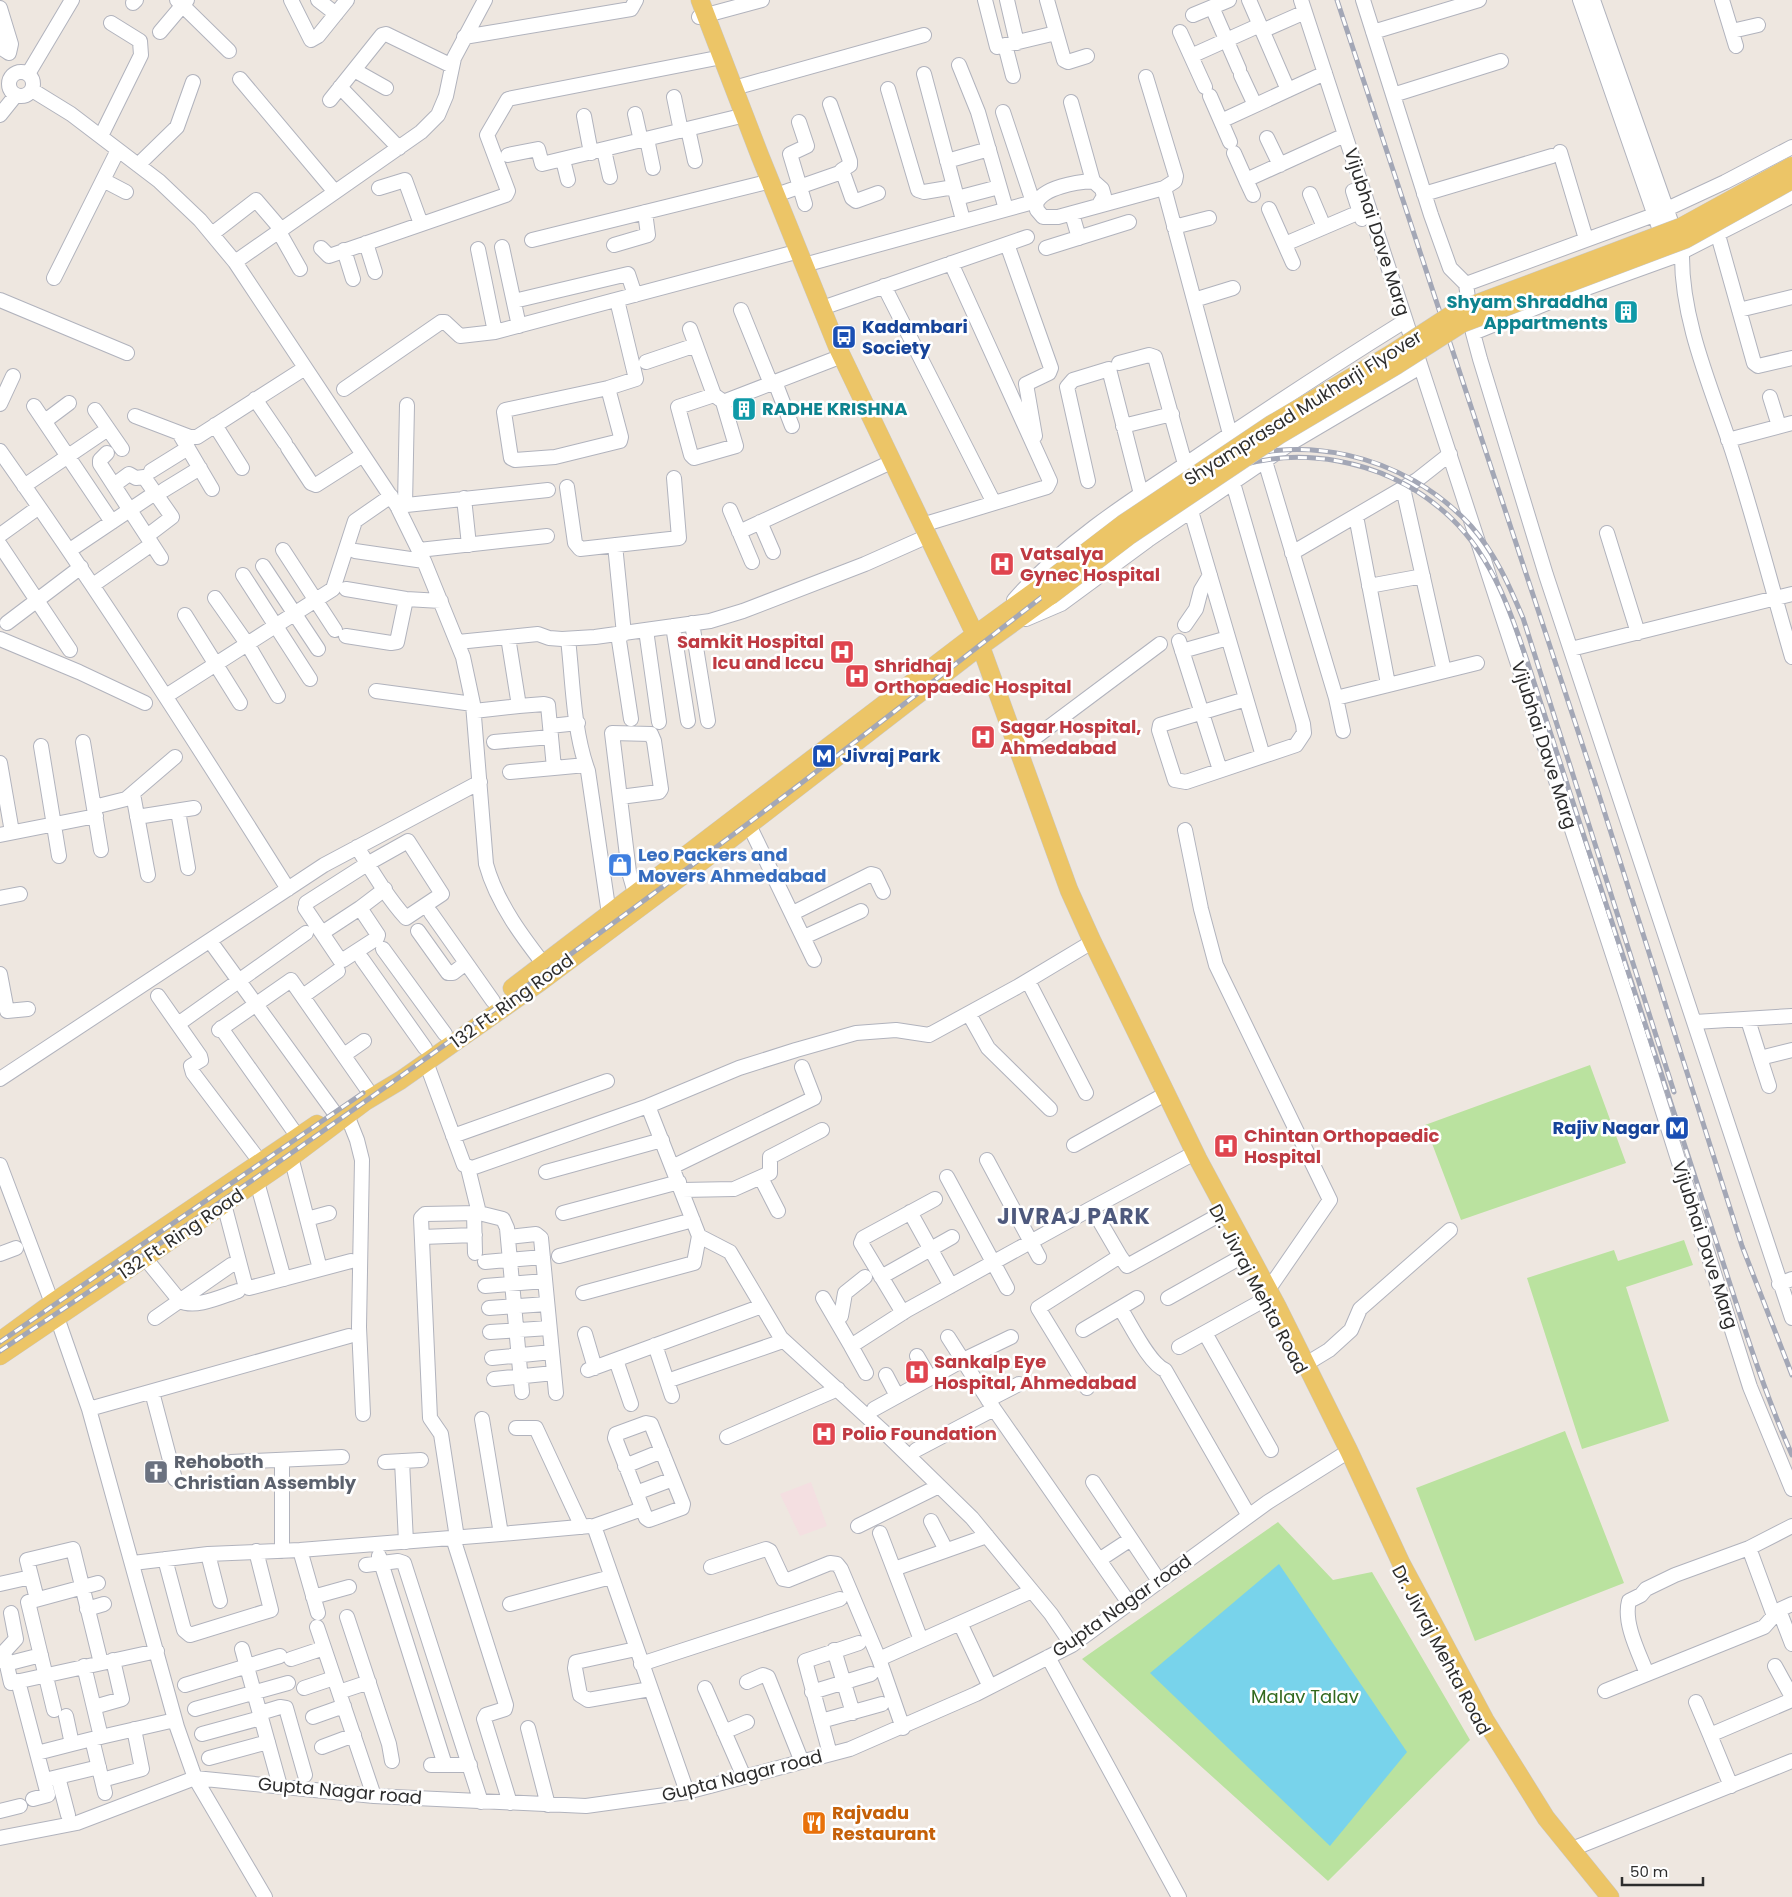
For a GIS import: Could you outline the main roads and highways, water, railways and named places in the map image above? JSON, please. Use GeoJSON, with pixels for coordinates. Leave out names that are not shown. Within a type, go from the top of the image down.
{"type":"FeatureCollection","features":[{"type":"Feature","properties":{"kind":"main road"},"geometry":{"type":"LineString","coordinates":[[692,0],[701,11],[719,58],[737,117],[770,189]]}},
{"type":"Feature","properties":{"kind":"main road"},"geometry":{"type":"LineString","coordinates":[[719,58],[734,88],[770,189],[837,358],[887,464],[924,533]]}},
{"type":"Feature","properties":{"kind":"main road","name":"Shyamprasad Mukharji Flyover"},"geometry":{"type":"LineString","coordinates":[[1046,591],[1123,524],[1272,424],[1391,354],[1457,311],[1681,227],[1792,166]]}},
{"type":"Feature","properties":{"kind":"main road","name":"Shyamprasad Mukharji Flyover"},"geometry":{"type":"LineString","coordinates":[[1005,621],[1046,591],[1279,435],[1398,365],[1462,322],[1686,239],[1792,180]]}},
{"type":"Feature","properties":{"kind":"main road"},"geometry":{"type":"LineString","coordinates":[[798,259],[974,643],[1069,890],[1088,933],[1198,1159],[1266,1295],[1306,1364],[1401,1563],[1485,1720],[1546,1818],[1610,1897]]}},
{"type":"Feature","properties":{"kind":"main road","name":"132 Ft. Ring Road"},"geometry":{"type":"LineString","coordinates":[[0,1342],[145,1258],[257,1182],[291,1157],[367,1089],[426,1055],[446,1034],[493,1001],[547,969],[608,914],[635,893],[1005,621]]}},
{"type":"Feature","properties":{"kind":"main road","name":"132 Ft. Ring Road"},"geometry":{"type":"LineString","coordinates":[[0,1356],[55,1311],[261,1163],[426,1055],[749,825],[974,643]]}},
{"type":"Feature","properties":{"kind":"main road","name":"Dr. Jivraj Mehta Road"},"geometry":{"type":"LineString","coordinates":[[974,643],[1002,733],[1064,897],[1189,1156],[1241,1257],[1266,1295],[1347,1453],[1397,1567],[1480,1725],[1540,1824],[1600,1897]]}},
{"type":"Feature","properties":{"kind":"water"},"geometry":{"type":"Polygon","coordinates":[[[1279,1564],[1407,1752],[1330,1846],[1150,1673],[1279,1564]]]}},
{"type":"Feature","properties":{"kind":"railway"},"geometry":{"type":"LineString","coordinates":[[1337,0],[1599,795],[1742,1246],[1792,1375]]}},
{"type":"Feature","properties":{"kind":"railway"},"geometry":{"type":"LineString","coordinates":[[1152,504],[1206,469],[1241,457],[1276,450],[1312,450],[1348,455],[1382,466],[1414,481],[1444,501],[1480,536],[1507,582],[1523,618],[1674,1092]]}},
{"type":"Feature","properties":{"kind":"railway"},"geometry":{"type":"LineString","coordinates":[[0,1351],[189,1224],[470,1027],[795,788],[1165,504],[1202,481],[1243,465],[1274,459],[1306,458],[1338,461],[1369,469],[1398,481],[1426,497],[1451,518],[1467,535],[1480,553],[1502,593],[1526,657],[1750,1345],[1780,1428],[1792,1455]]}},
{"type":"Feature","properties":{"kind":"railway"},"geometry":{"type":"LineString","coordinates":[[0,1342],[363,1093]]}},
{"type":"Feature","properties":{"kind":"place","name":"Shyam Shraddha Appartments"},"geometry":{"type":"Point","coordinates":[1626,312]}},
{"type":"Feature","properties":{"kind":"place","name":"Kadambari Society"},"geometry":{"type":"Point","coordinates":[844,337]}},
{"type":"Feature","properties":{"kind":"place","name":"RADHE KRISHNA"},"geometry":{"type":"Point","coordinates":[744,409]}},
{"type":"Feature","properties":{"kind":"place","name":"Vatsalya Gynec Hospital"},"geometry":{"type":"Point","coordinates":[1002,564]}},
{"type":"Feature","properties":{"kind":"place","name":"Samkit Hospital Icu and Iccu"},"geometry":{"type":"Point","coordinates":[842,652]}},
{"type":"Feature","properties":{"kind":"place","name":"Shridhaj Orthopaedic Hospital"},"geometry":{"type":"Point","coordinates":[857,676]}},
{"type":"Feature","properties":{"kind":"place","name":"Sagar Hospital, Ahmedabad"},"geometry":{"type":"Point","coordinates":[983,737]}},
{"type":"Feature","properties":{"kind":"place","name":"Jivraj Park"},"geometry":{"type":"Point","coordinates":[824,756]}},
{"type":"Feature","properties":{"kind":"place","name":"Leo Packers and Movers Ahmedabad"},"geometry":{"type":"Point","coordinates":[620,865]}},
{"type":"Feature","properties":{"kind":"place","name":"Rajiv Nagar"},"geometry":{"type":"Point","coordinates":[1677,1128]}},
{"type":"Feature","properties":{"kind":"place","name":"Chintan Orthopaedic Hospital"},"geometry":{"type":"Point","coordinates":[1226,1146]}},
{"type":"Feature","properties":{"kind":"place","name":"Sankalp Eye Hospital, Ahmedabad"},"geometry":{"type":"Point","coordinates":[917,1372]}},
{"type":"Feature","properties":{"kind":"place","name":"Polio Foundation"},"geometry":{"type":"Point","coordinates":[824,1434]}},
{"type":"Feature","properties":{"kind":"place","name":"Rehoboth Christian Assembly"},"geometry":{"type":"Point","coordinates":[156,1472]}},
{"type":"Feature","properties":{"kind":"place","name":"Rajvadu Restaurant"},"geometry":{"type":"Point","coordinates":[814,1823]}},
{"type":"Feature","properties":{"kind":"district","name":"JIVRAJ PARK"},"geometry":{"type":"Point","coordinates":[1074,1216]}},
{"type":"Feature","properties":{"kind":"park label","name":"Malav Talav"},"geometry":{"type":"Point","coordinates":[1305,1697]}}]}
